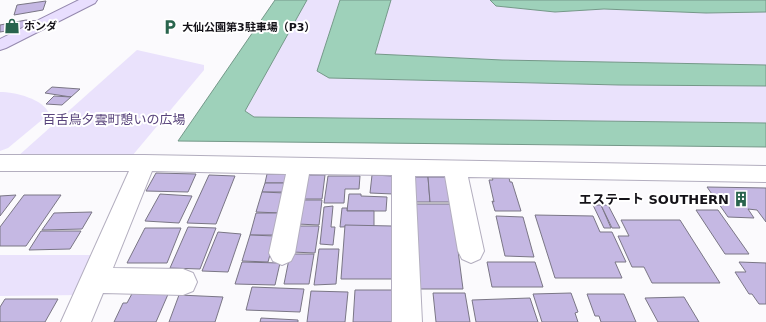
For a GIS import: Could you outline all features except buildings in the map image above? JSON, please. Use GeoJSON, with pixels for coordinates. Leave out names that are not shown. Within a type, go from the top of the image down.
{"type":"FeatureCollection","features":[{"type":"Feature","properties":{"kind":"main road"},"geometry":{"type":"LineString","coordinates":[[0,45],[90,0]]}},
{"type":"Feature","properties":{"kind":"street"},"geometry":{"type":"LineString","coordinates":[[0,163],[144,163],[766,174]]}},
{"type":"Feature","properties":{"kind":"street"},"geometry":{"type":"LineString","coordinates":[[76,322],[144,163]]}},
{"type":"Feature","properties":{"kind":"street"},"geometry":{"type":"LineString","coordinates":[[282,253],[299,166]]}},
{"type":"Feature","properties":{"kind":"street"},"geometry":{"type":"LineString","coordinates":[[403,168],[407,322]]}},
{"type":"Feature","properties":{"kind":"street"},"geometry":{"type":"LineString","coordinates":[[455,168],[471,251]]}},
{"type":"Feature","properties":{"kind":"street"},"geometry":{"type":"LineString","coordinates":[[94,280],[183,282]]}},
{"type":"Feature","properties":{"kind":"green space"},"geometry":{"type":"Polygon","coordinates":[[[307,0],[340,0],[331,26],[329,78],[619,85],[766,86],[766,123],[254,117],[245,111],[307,0]]]}},
{"type":"Feature","properties":{"kind":"green space"},"geometry":{"type":"Polygon","coordinates":[[[391,0],[490,0],[496,6],[555,12],[604,9],[706,13],[766,12],[766,65],[502,60],[375,54],[391,0]]]}},
{"type":"Feature","properties":{"kind":"green space","name":"百舌鳥夕雲町憩いの広場"},"geometry":{"type":"Polygon","coordinates":[[[137,50],[204,65],[204,70],[132,156],[17,157],[137,50]]]}},
{"type":"Feature","properties":{"kind":"green space"},"geometry":{"type":"Polygon","coordinates":[[[0,92],[13,93],[35,100],[46,109],[49,114],[8,148],[0,151],[0,92]]]}},
{"type":"Feature","properties":{"kind":"green space"},"geometry":{"type":"Polygon","coordinates":[[[0,255],[97,255],[80,295],[0,296],[0,255]]]}},
{"type":"Feature","properties":{"kind":"shaded area"},"geometry":{"type":"Polygon","coordinates":[[[275,0],[307,0],[245,111],[254,117],[766,123],[766,147],[178,141],[275,0]]]}},
{"type":"Feature","properties":{"kind":"shaded area"},"geometry":{"type":"Polygon","coordinates":[[[340,0],[391,0],[375,54],[502,60],[766,65],[766,86],[619,85],[329,78],[317,71],[340,0]]]}},
{"type":"Feature","properties":{"kind":"shaded area"},"geometry":{"type":"Polygon","coordinates":[[[490,0],[766,0],[766,12],[706,13],[604,9],[555,12],[496,6],[490,0]]]}},
{"type":"Feature","properties":{"kind":"place","name":"ホンダ"},"geometry":{"type":"Point","coordinates":[12,26]}},
{"type":"Feature","properties":{"kind":"place","name":"大仙公園第3駐車場（P3）"},"geometry":{"type":"Point","coordinates":[170,27]}},
{"type":"Feature","properties":{"kind":"place","name":"エステート SOUTHERN"},"geometry":{"type":"Point","coordinates":[741,199]}}]}
